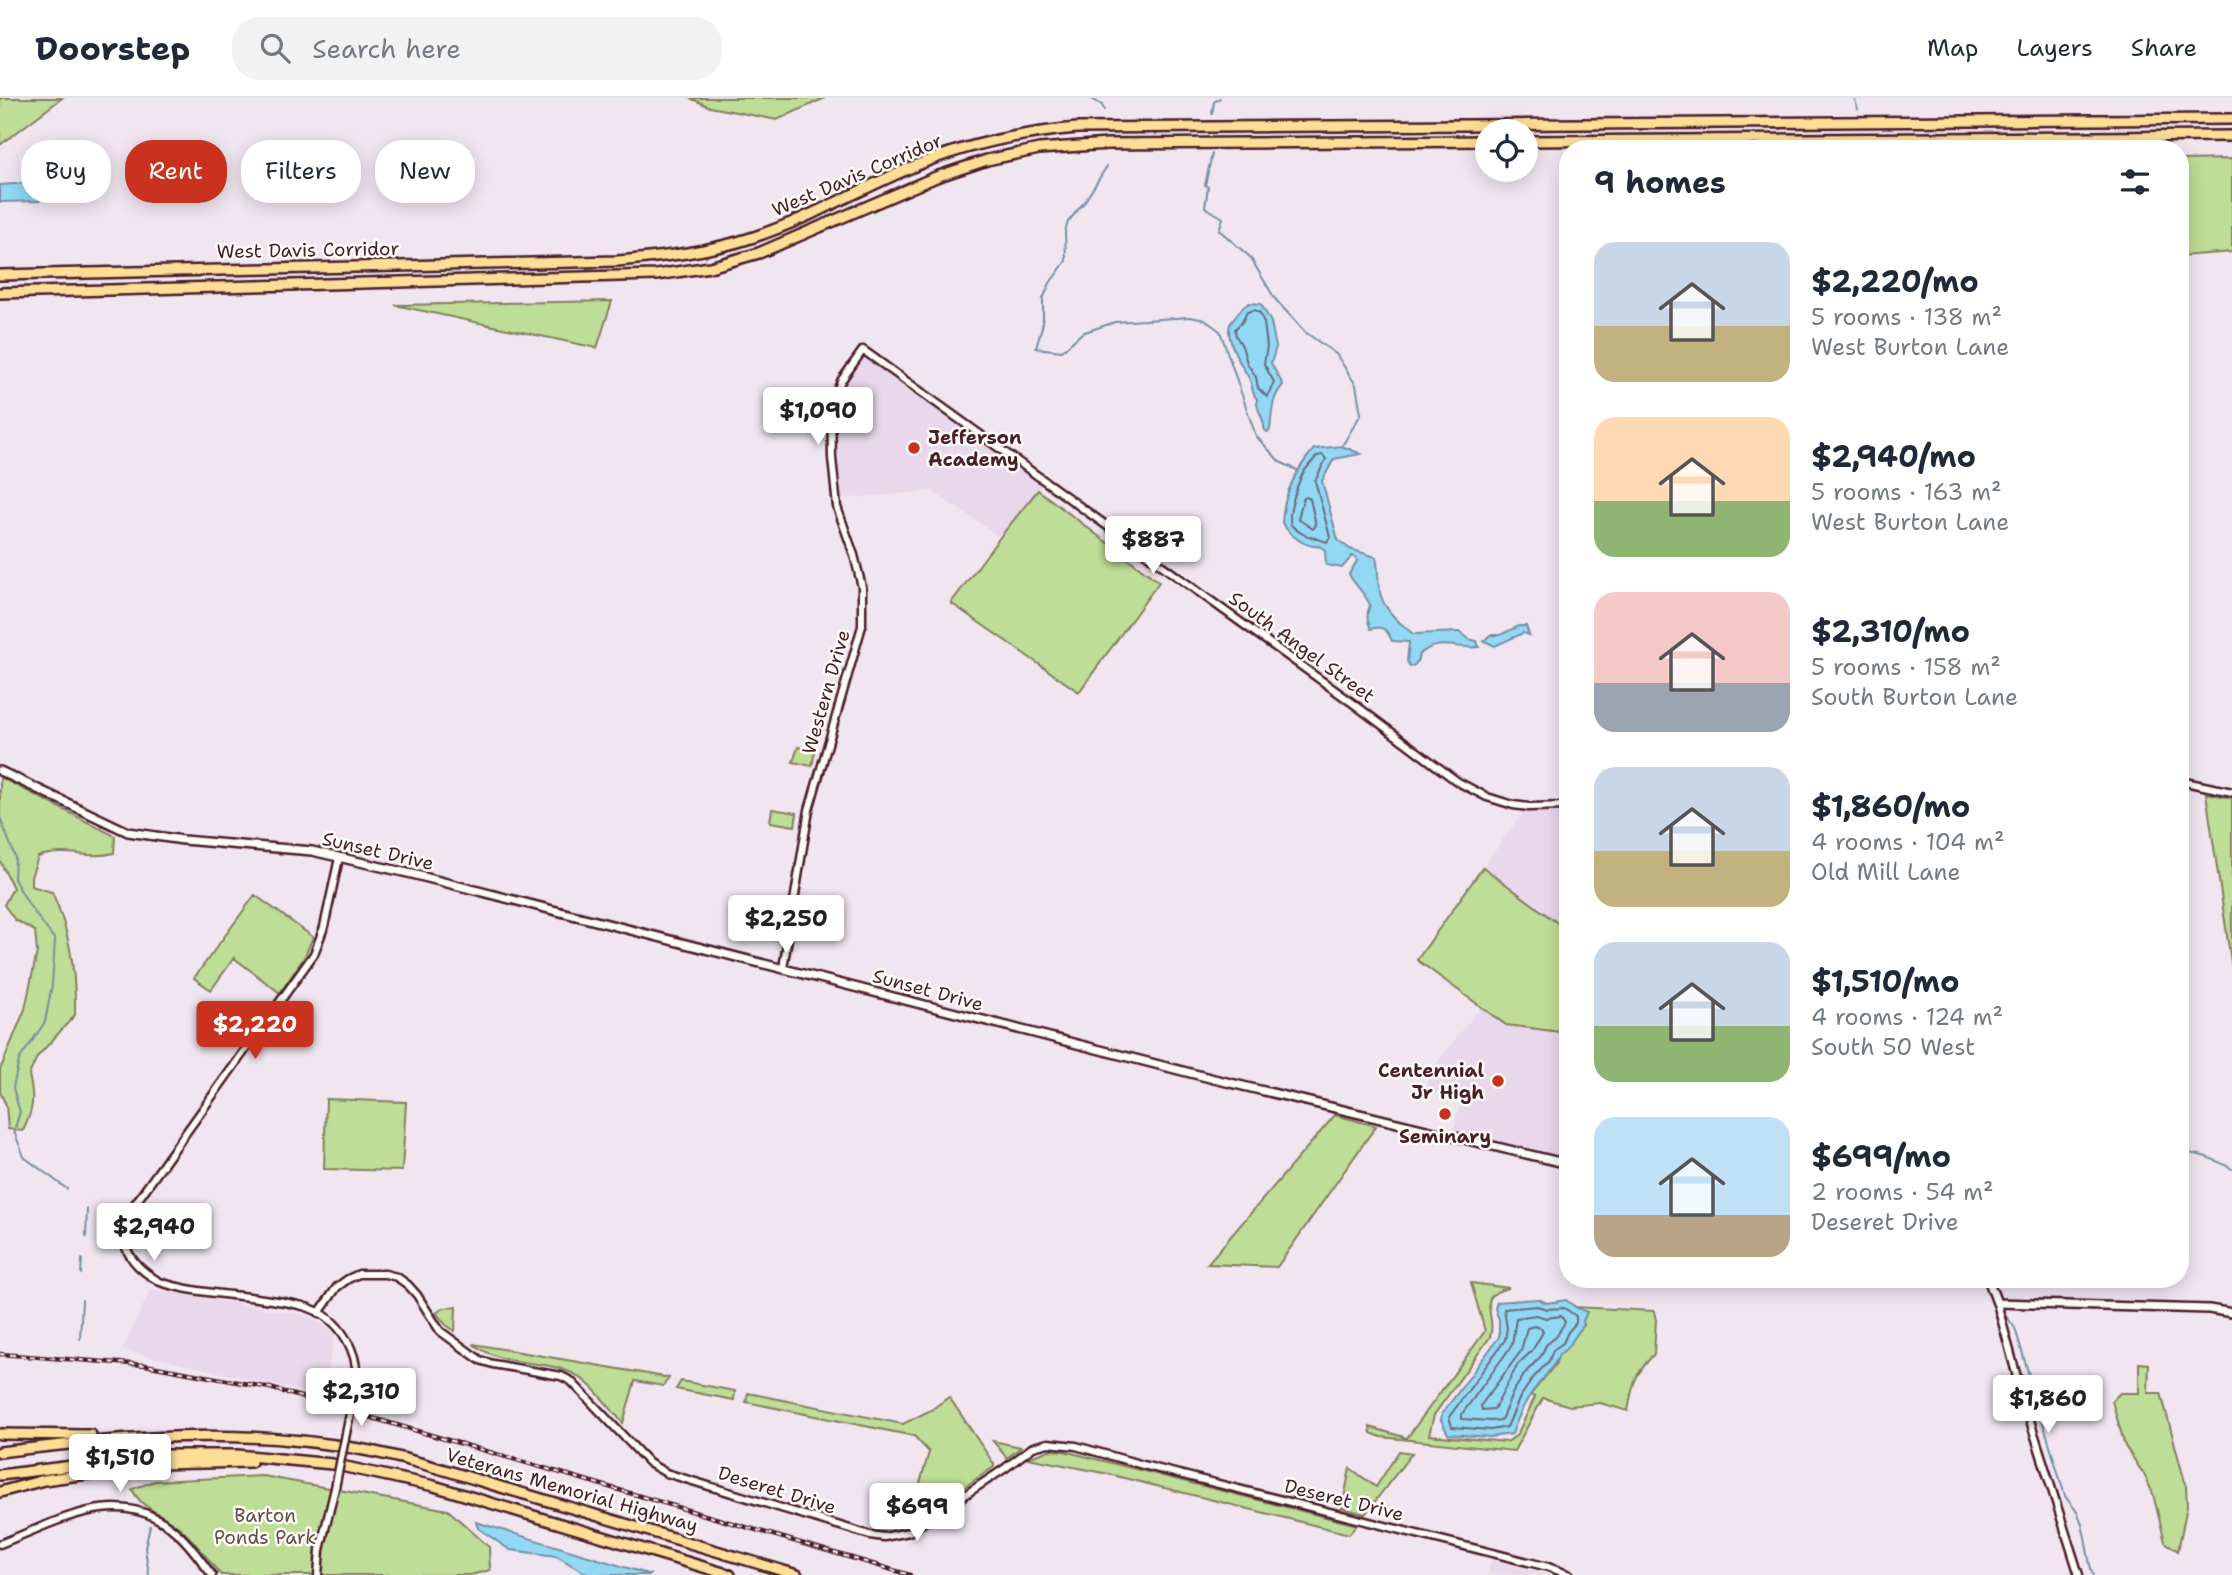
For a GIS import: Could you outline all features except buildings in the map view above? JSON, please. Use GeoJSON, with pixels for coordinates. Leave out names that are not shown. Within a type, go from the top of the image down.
{"type":"FeatureCollection","features":[{"type":"Feature","properties":{"kind":"highway","name":"West Davis Corridor"},"geometry":{"type":"LineString","coordinates":[[0,275],[617,261],[688,253],[727,245],[768,232],[911,167],[951,153],[1010,137],[1077,128],[2232,119]]}},
{"type":"Feature","properties":{"kind":"highway"},"geometry":{"type":"LineString","coordinates":[[1667,140],[2232,136]]}},
{"type":"Feature","properties":{"kind":"highway","name":"West Davis Corridor"},"geometry":{"type":"LineString","coordinates":[[0,293],[656,275],[710,267],[759,253],[936,177],[987,160],[1039,149],[1108,144],[1475,141]]}},
{"type":"Feature","properties":{"kind":"highway"},"geometry":{"type":"LineString","coordinates":[[1538,141],[1559,141]]}},
{"type":"Feature","properties":{"kind":"highway"},"geometry":{"type":"LineString","coordinates":[[0,1434],[163,1436]]}},
{"type":"Feature","properties":{"kind":"highway","name":"Veterans Memorial Highway"},"geometry":{"type":"LineString","coordinates":[[0,1452],[95,1440],[223,1435],[293,1440],[360,1449],[436,1468],[797,1575]]}},
{"type":"Feature","properties":{"kind":"highway","name":"Veterans Memorial Highway"},"geometry":{"type":"LineString","coordinates":[[0,1475],[160,1455],[237,1455],[358,1468],[434,1486],[730,1575]]}},
{"type":"Feature","properties":{"kind":"highway"},"geometry":{"type":"LineString","coordinates":[[0,1492],[36,1482],[158,1464],[203,1461],[320,1463]]}},
{"type":"Feature","properties":{"kind":"main road","name":"Sunset Drive"},"geometry":{"type":"LineString","coordinates":[[0,771],[128,832],[312,851],[1214,1079],[1559,1162]]}},
{"type":"Feature","properties":{"kind":"main road"},"geometry":{"type":"LineString","coordinates":[[1991,1288],[1997,1303],[2217,1310],[2232,1313]]}},
{"type":"Feature","properties":{"kind":"street","name":"South Angel Street"},"geometry":{"type":"LineString","coordinates":[[863,350],[1458,782],[1487,797],[1513,805],[1559,806]]}},
{"type":"Feature","properties":{"kind":"street","name":"Western Drive"},"geometry":{"type":"LineString","coordinates":[[783,968],[809,810],[862,626],[862,587],[837,507],[831,406],[841,381],[863,350]]}},
{"type":"Feature","properties":{"kind":"street"},"geometry":{"type":"LineString","coordinates":[[2189,783],[2232,792]]}},
{"type":"Feature","properties":{"kind":"street"},"geometry":{"type":"LineString","coordinates":[[318,1575],[320,1550],[354,1394],[357,1369],[348,1341],[339,1329],[320,1313],[304,1306],[171,1286],[148,1275],[127,1254],[123,1244],[123,1227],[127,1215],[314,954],[324,928],[339,858]]}},
{"type":"Feature","properties":{"kind":"street","name":"Deseret Drive"},"geometry":{"type":"LineString","coordinates":[[320,1313],[337,1287],[348,1279],[359,1274],[372,1273],[397,1278],[417,1295],[440,1331],[480,1360],[561,1376],[571,1381],[649,1463],[666,1473],[884,1538],[909,1532],[1033,1447],[1048,1443],[1076,1446],[1548,1567],[1570,1575]]}},
{"type":"Feature","properties":{"kind":"street"},"geometry":{"type":"LineString","coordinates":[[1997,1303],[2021,1392],[2079,1575]]}},
{"type":"Feature","properties":{"kind":"street"},"geometry":{"type":"LineString","coordinates":[[0,1544],[87,1510],[127,1507],[146,1513],[175,1531],[212,1575]]}},
{"type":"Feature","properties":{"kind":"shaded area","name":"Jefferson Academy"},"geometry":{"type":"Polygon","coordinates":[[[864,359],[1041,484],[1000,537],[932,491],[840,499],[837,404],[843,387],[864,359]]]}},
{"type":"Feature","properties":{"kind":"shaded area"},"geometry":{"type":"Polygon","coordinates":[[[1559,811],[1559,924],[1483,867],[1523,812],[1559,811]]]}},
{"type":"Feature","properties":{"kind":"shaded area","name":"Centennial Jr High"},"geometry":{"type":"Polygon","coordinates":[[[1482,1006],[1506,1025],[1559,1032],[1559,1160],[1452,1136],[1461,1099],[1425,1091],[1430,1071],[1482,1006]]]}},
{"type":"Feature","properties":{"kind":"shaded area"},"geometry":{"type":"Polygon","coordinates":[[[151,1289],[309,1316],[335,1333],[323,1396],[122,1350],[151,1289]]]}},
{"type":"Feature","properties":{"kind":"shaded area"},"geometry":{"type":"Polygon","coordinates":[[[1491,1560],[1547,1575],[1488,1575],[1491,1560]]]}},
{"type":"Feature","properties":{"kind":"green space"},"geometry":{"type":"Polygon","coordinates":[[[0,98],[62,98],[0,145],[0,98]]]}},
{"type":"Feature","properties":{"kind":"green space"},"geometry":{"type":"Polygon","coordinates":[[[690,98],[825,98],[777,120],[710,107],[690,98]]]}},
{"type":"Feature","properties":{"kind":"green space"},"geometry":{"type":"Polygon","coordinates":[[[2232,159],[2232,252],[2189,255],[2189,160],[2232,159]]]}},
{"type":"Feature","properties":{"kind":"green space"},"geometry":{"type":"Polygon","coordinates":[[[612,301],[597,348],[395,305],[612,301]]]}},
{"type":"Feature","properties":{"kind":"green space"},"geometry":{"type":"Polygon","coordinates":[[[1038,490],[1159,582],[1079,692],[951,603],[1038,490]]]}},
{"type":"Feature","properties":{"kind":"green space"},"geometry":{"type":"Polygon","coordinates":[[[798,747],[815,752],[812,766],[793,762],[798,747]]]}},
{"type":"Feature","properties":{"kind":"green space"},"geometry":{"type":"Polygon","coordinates":[[[0,777],[115,836],[114,853],[58,853],[38,857],[31,877],[31,886],[52,892],[63,922],[73,967],[75,1015],[37,1057],[29,1075],[32,1104],[23,1131],[8,1129],[6,1105],[0,1092],[0,1070],[25,1009],[37,952],[35,931],[15,920],[4,905],[13,888],[0,861],[0,777]]]}},
{"type":"Feature","properties":{"kind":"green space"},"geometry":{"type":"Polygon","coordinates":[[[2206,793],[2232,798],[2232,969],[2206,793]]]}},
{"type":"Feature","properties":{"kind":"green space"},"geometry":{"type":"Polygon","coordinates":[[[772,809],[797,813],[795,826],[770,822],[772,809]]]}},
{"type":"Feature","properties":{"kind":"green space"},"geometry":{"type":"Polygon","coordinates":[[[1483,867],[1559,924],[1559,1032],[1506,1025],[1417,960],[1483,867]]]}},
{"type":"Feature","properties":{"kind":"green space"},"geometry":{"type":"Polygon","coordinates":[[[255,895],[313,937],[305,956],[280,993],[234,958],[211,990],[194,978],[255,895]]]}},
{"type":"Feature","properties":{"kind":"green space"},"geometry":{"type":"Polygon","coordinates":[[[326,1099],[406,1102],[402,1171],[324,1169],[326,1099]]]}},
{"type":"Feature","properties":{"kind":"green space"},"geometry":{"type":"Polygon","coordinates":[[[1335,1115],[1376,1126],[1277,1267],[1207,1264],[1335,1115]]]}},
{"type":"Feature","properties":{"kind":"green space"},"geometry":{"type":"Polygon","coordinates":[[[1471,1283],[1509,1288],[1498,1291],[1489,1301],[1492,1329],[1490,1337],[1434,1415],[1429,1435],[1507,1442],[1517,1435],[1535,1397],[1530,1395],[1584,1325],[1575,1307],[1654,1311],[1654,1354],[1635,1380],[1628,1411],[1600,1403],[1570,1406],[1543,1398],[1514,1451],[1381,1437],[1371,1433],[1370,1427],[1407,1438],[1485,1331],[1471,1283]]]}},
{"type":"Feature","properties":{"kind":"green space"},"geometry":{"type":"Polygon","coordinates":[[[456,1307],[455,1331],[436,1313],[444,1308],[456,1307]]]}},
{"type":"Feature","properties":{"kind":"green space"},"geometry":{"type":"Polygon","coordinates":[[[473,1344],[669,1378],[663,1386],[635,1381],[623,1423],[593,1389],[572,1373],[560,1368],[497,1357],[473,1344]]]}},
{"type":"Feature","properties":{"kind":"green space"},"geometry":{"type":"Polygon","coordinates":[[[2139,1363],[2149,1364],[2148,1393],[2161,1393],[2186,1486],[2187,1506],[2178,1551],[2165,1542],[2153,1494],[2145,1476],[2125,1446],[2112,1401],[2120,1393],[2139,1393],[2139,1363]]]}},
{"type":"Feature","properties":{"kind":"green space"},"geometry":{"type":"Polygon","coordinates":[[[681,1381],[735,1391],[734,1400],[676,1389],[681,1381]]]}},
{"type":"Feature","properties":{"kind":"green space"},"geometry":{"type":"Polygon","coordinates":[[[748,1393],[903,1424],[949,1397],[994,1467],[908,1525],[929,1452],[914,1436],[746,1402],[748,1393]]]}},
{"type":"Feature","properties":{"kind":"green space"},"geometry":{"type":"Polygon","coordinates":[[[993,1441],[1021,1447],[1007,1458],[993,1441]]]}},
{"type":"Feature","properties":{"kind":"green space"},"geometry":{"type":"Polygon","coordinates":[[[1049,1450],[1064,1451],[1357,1525],[1349,1534],[1104,1473],[1028,1458],[1049,1450]]]}},
{"type":"Feature","properties":{"kind":"green space"},"geometry":{"type":"Polygon","coordinates":[[[1399,1451],[1412,1453],[1365,1514],[1342,1508],[1350,1468],[1376,1487],[1399,1451]]]}},
{"type":"Feature","properties":{"kind":"green space","name":"Barton Ponds Park"},"geometry":{"type":"Polygon","coordinates":[[[263,1476],[448,1510],[489,1547],[490,1570],[471,1575],[221,1575],[186,1534],[141,1502],[132,1489],[155,1481],[263,1476]]]}},
{"type":"Feature","properties":{"kind":"water"},"geometry":{"type":"Polygon","coordinates":[[[21,184],[21,201],[0,202],[0,185],[21,184]]]}},
{"type":"Feature","properties":{"kind":"water"},"geometry":{"type":"Polygon","coordinates":[[[1249,303],[1261,304],[1271,322],[1276,347],[1271,363],[1283,385],[1274,401],[1268,432],[1264,430],[1257,399],[1230,337],[1230,324],[1249,303]]]}},
{"type":"Feature","properties":{"kind":"water"},"geometry":{"type":"Polygon","coordinates":[[[1342,446],[1361,454],[1334,459],[1322,481],[1338,540],[1350,549],[1376,557],[1383,602],[1394,617],[1413,634],[1460,632],[1477,641],[1479,647],[1433,647],[1419,655],[1414,666],[1410,667],[1407,661],[1409,642],[1392,641],[1385,629],[1371,629],[1368,617],[1370,605],[1349,574],[1357,561],[1356,557],[1352,556],[1342,568],[1326,565],[1325,550],[1298,540],[1282,523],[1288,493],[1307,457],[1314,449],[1342,446]]]}},
{"type":"Feature","properties":{"kind":"water"},"geometry":{"type":"Polygon","coordinates":[[[1519,626],[1526,626],[1529,635],[1523,633],[1495,646],[1484,641],[1490,635],[1500,635],[1519,626]]]}},
{"type":"Feature","properties":{"kind":"water"},"geometry":{"type":"Polygon","coordinates":[[[1538,1299],[1547,1303],[1566,1300],[1587,1312],[1584,1325],[1567,1348],[1559,1354],[1553,1367],[1530,1396],[1512,1434],[1490,1437],[1448,1434],[1441,1420],[1442,1414],[1499,1337],[1499,1320],[1495,1308],[1497,1302],[1538,1299]]]}},
{"type":"Feature","properties":{"kind":"water"},"geometry":{"type":"Polygon","coordinates":[[[476,1522],[651,1575],[589,1575],[556,1556],[510,1550],[478,1528],[476,1522]]]}},
{"type":"Feature","properties":{"kind":"waterway"},"geometry":{"type":"LineString","coordinates":[[1090,98],[1102,105],[1104,110]]}},
{"type":"Feature","properties":{"kind":"waterway"},"geometry":{"type":"LineString","coordinates":[[1212,114],[1214,102],[1220,98]]}},
{"type":"Feature","properties":{"kind":"waterway"},"geometry":{"type":"LineString","coordinates":[[1854,98],[1858,109]]}},
{"type":"Feature","properties":{"kind":"waterway"},"geometry":{"type":"LineString","coordinates":[[1212,154],[1205,185],[1208,187],[1205,207],[1223,218],[1219,230],[1250,257],[1275,299],[1305,332],[1336,354],[1356,385],[1361,414],[1342,446]]}},
{"type":"Feature","properties":{"kind":"waterway"},"geometry":{"type":"LineString","coordinates":[[1107,166],[1068,222],[1065,231],[1066,261],[1050,283],[1043,299],[1043,323],[1036,348],[1062,351],[1082,333],[1115,322],[1190,317],[1205,320],[1220,331],[1256,436],[1280,462],[1297,470]]}},
{"type":"Feature","properties":{"kind":"waterway"},"geometry":{"type":"LineString","coordinates":[[0,817],[15,857],[14,879],[55,940],[52,985],[45,1022],[19,1060],[13,1088],[20,1112],[14,1131],[24,1157],[67,1189]]}},
{"type":"Feature","properties":{"kind":"waterway"},"geometry":{"type":"LineString","coordinates":[[2189,1154],[2208,1157],[2232,1169]]}},
{"type":"Feature","properties":{"kind":"waterway"},"geometry":{"type":"LineString","coordinates":[[86,1237],[87,1209]]}},
{"type":"Feature","properties":{"kind":"waterway"},"geometry":{"type":"LineString","coordinates":[[81,1274],[82,1259]]}},
{"type":"Feature","properties":{"kind":"waterway"},"geometry":{"type":"LineString","coordinates":[[80,1339],[82,1300]]}},
{"type":"Feature","properties":{"kind":"waterway"},"geometry":{"type":"LineString","coordinates":[[2006,1316],[2015,1328],[2065,1496],[2081,1521],[2093,1575]]}},
{"type":"Feature","properties":{"kind":"waterway"},"geometry":{"type":"LineString","coordinates":[[149,1575],[145,1548],[150,1526]]}},
{"type":"Feature","properties":{"kind":"railway"},"geometry":{"type":"LineString","coordinates":[[0,1354],[145,1365],[270,1388],[910,1575]]}},
{"type":"Feature","properties":{"kind":"place","name":"Jefferson Academy"},"geometry":{"type":"Point","coordinates":[914,448]}},
{"type":"Feature","properties":{"kind":"place","name":"Centennial Jr High"},"geometry":{"type":"Point","coordinates":[1498,1081]}},
{"type":"Feature","properties":{"kind":"place","name":"Seminary"},"geometry":{"type":"Point","coordinates":[1445,1114]}}]}
